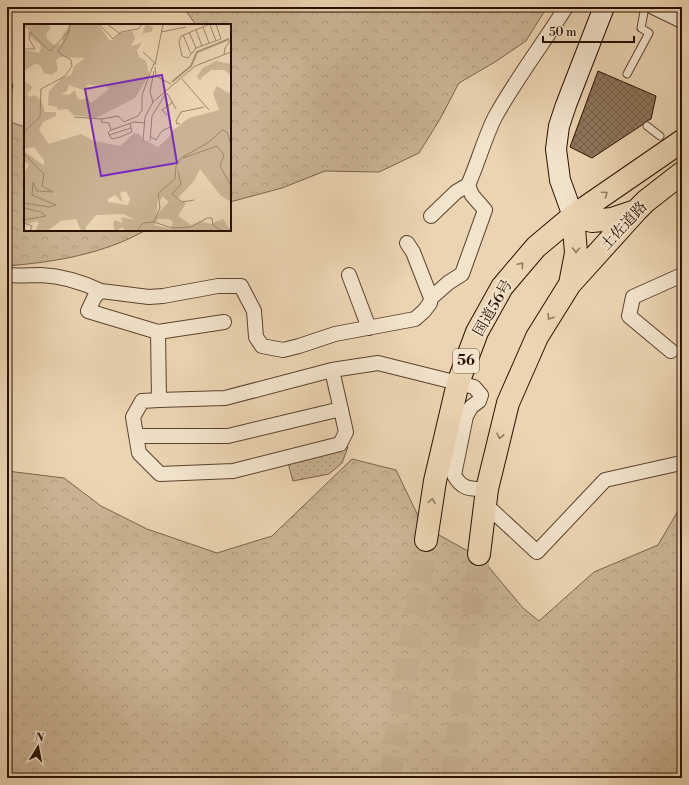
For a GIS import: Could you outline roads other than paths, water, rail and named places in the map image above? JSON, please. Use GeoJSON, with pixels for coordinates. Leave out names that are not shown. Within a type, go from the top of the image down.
{"type":"FeatureCollection","features":[{"type":"Feature","properties":{"kind":"highway","name":"土佐道路"},"geometry":{"type":"LineString","coordinates":[[573,216],[682,141]]}},
{"type":"Feature","properties":{"kind":"highway","name":"土佐道路"},"geometry":{"type":"LineString","coordinates":[[570,284],[646,201],[682,173]]}},
{"type":"Feature","properties":{"kind":"highway"},"geometry":{"type":"LineString","coordinates":[[479,554],[486,497],[508,403],[537,337],[570,284],[576,253],[573,216],[592,221],[612,219],[636,211]]}},
{"type":"Feature","properties":{"kind":"highway","name":"国道56号"},"geometry":{"type":"LineString","coordinates":[[426,540],[435,481],[458,383],[477,332],[502,287],[536,247],[573,216]]}},
{"type":"Feature","properties":{"kind":"street"},"geometry":{"type":"LineString","coordinates":[[431,216],[456,192],[468,184],[495,118],[515,83],[566,7]]}},
{"type":"Feature","properties":{"kind":"street"},"geometry":{"type":"LineString","coordinates":[[573,216],[560,180],[556,149],[559,126],[604,7]]}},
{"type":"Feature","properties":{"kind":"street"},"geometry":{"type":"LineString","coordinates":[[653,7],[682,21]]}},
{"type":"Feature","properties":{"kind":"street"},"geometry":{"type":"LineString","coordinates":[[7,275],[41,275],[58,277],[84,283],[100,291],[149,297],[163,296],[218,286],[241,286],[254,311],[256,337],[262,346],[283,350],[335,334],[414,319],[424,311],[430,303],[431,298],[448,283],[462,274],[485,210],[472,195],[468,184]]}},
{"type":"Feature","properties":{"kind":"street"},"geometry":{"type":"LineString","coordinates":[[407,243],[413,252],[431,298]]}},
{"type":"Feature","properties":{"kind":"street"},"geometry":{"type":"LineString","coordinates":[[349,275],[369,328]]}},
{"type":"Feature","properties":{"kind":"street"},"geometry":{"type":"LineString","coordinates":[[671,351],[629,316],[633,297],[682,275]]}},
{"type":"Feature","properties":{"kind":"street"},"geometry":{"type":"LineString","coordinates":[[100,291],[95,296],[88,311],[158,332],[224,322]]}},
{"type":"Feature","properties":{"kind":"street"},"geometry":{"type":"LineString","coordinates":[[158,332],[158,400]]}},
{"type":"Feature","properties":{"kind":"street"},"geometry":{"type":"LineString","coordinates":[[332,370],[346,432],[340,444],[233,471],[160,474],[139,453],[133,417],[142,402],[158,400],[225,398],[332,370],[378,363],[474,387],[481,395],[479,401],[471,407],[466,416],[454,474],[458,483],[486,497],[537,552],[605,480],[681,463]]}},
{"type":"Feature","properties":{"kind":"street"},"geometry":{"type":"LineString","coordinates":[[136,436],[228,436],[340,409]]}},
{"type":"Feature","properties":{"kind":"lane"},"geometry":{"type":"LineString","coordinates":[[627,74],[649,33],[641,28],[645,7]]}},
{"type":"Feature","properties":{"kind":"lane"},"geometry":{"type":"LineString","coordinates":[[647,126],[660,136]]}},
{"type":"Feature","properties":{"kind":"tunnel"},"geometry":{"type":"LineString","coordinates":[[390,778],[426,540]]}},
{"type":"Feature","properties":{"kind":"tunnel"},"geometry":{"type":"LineString","coordinates":[[452,778],[479,554]]}}]}
